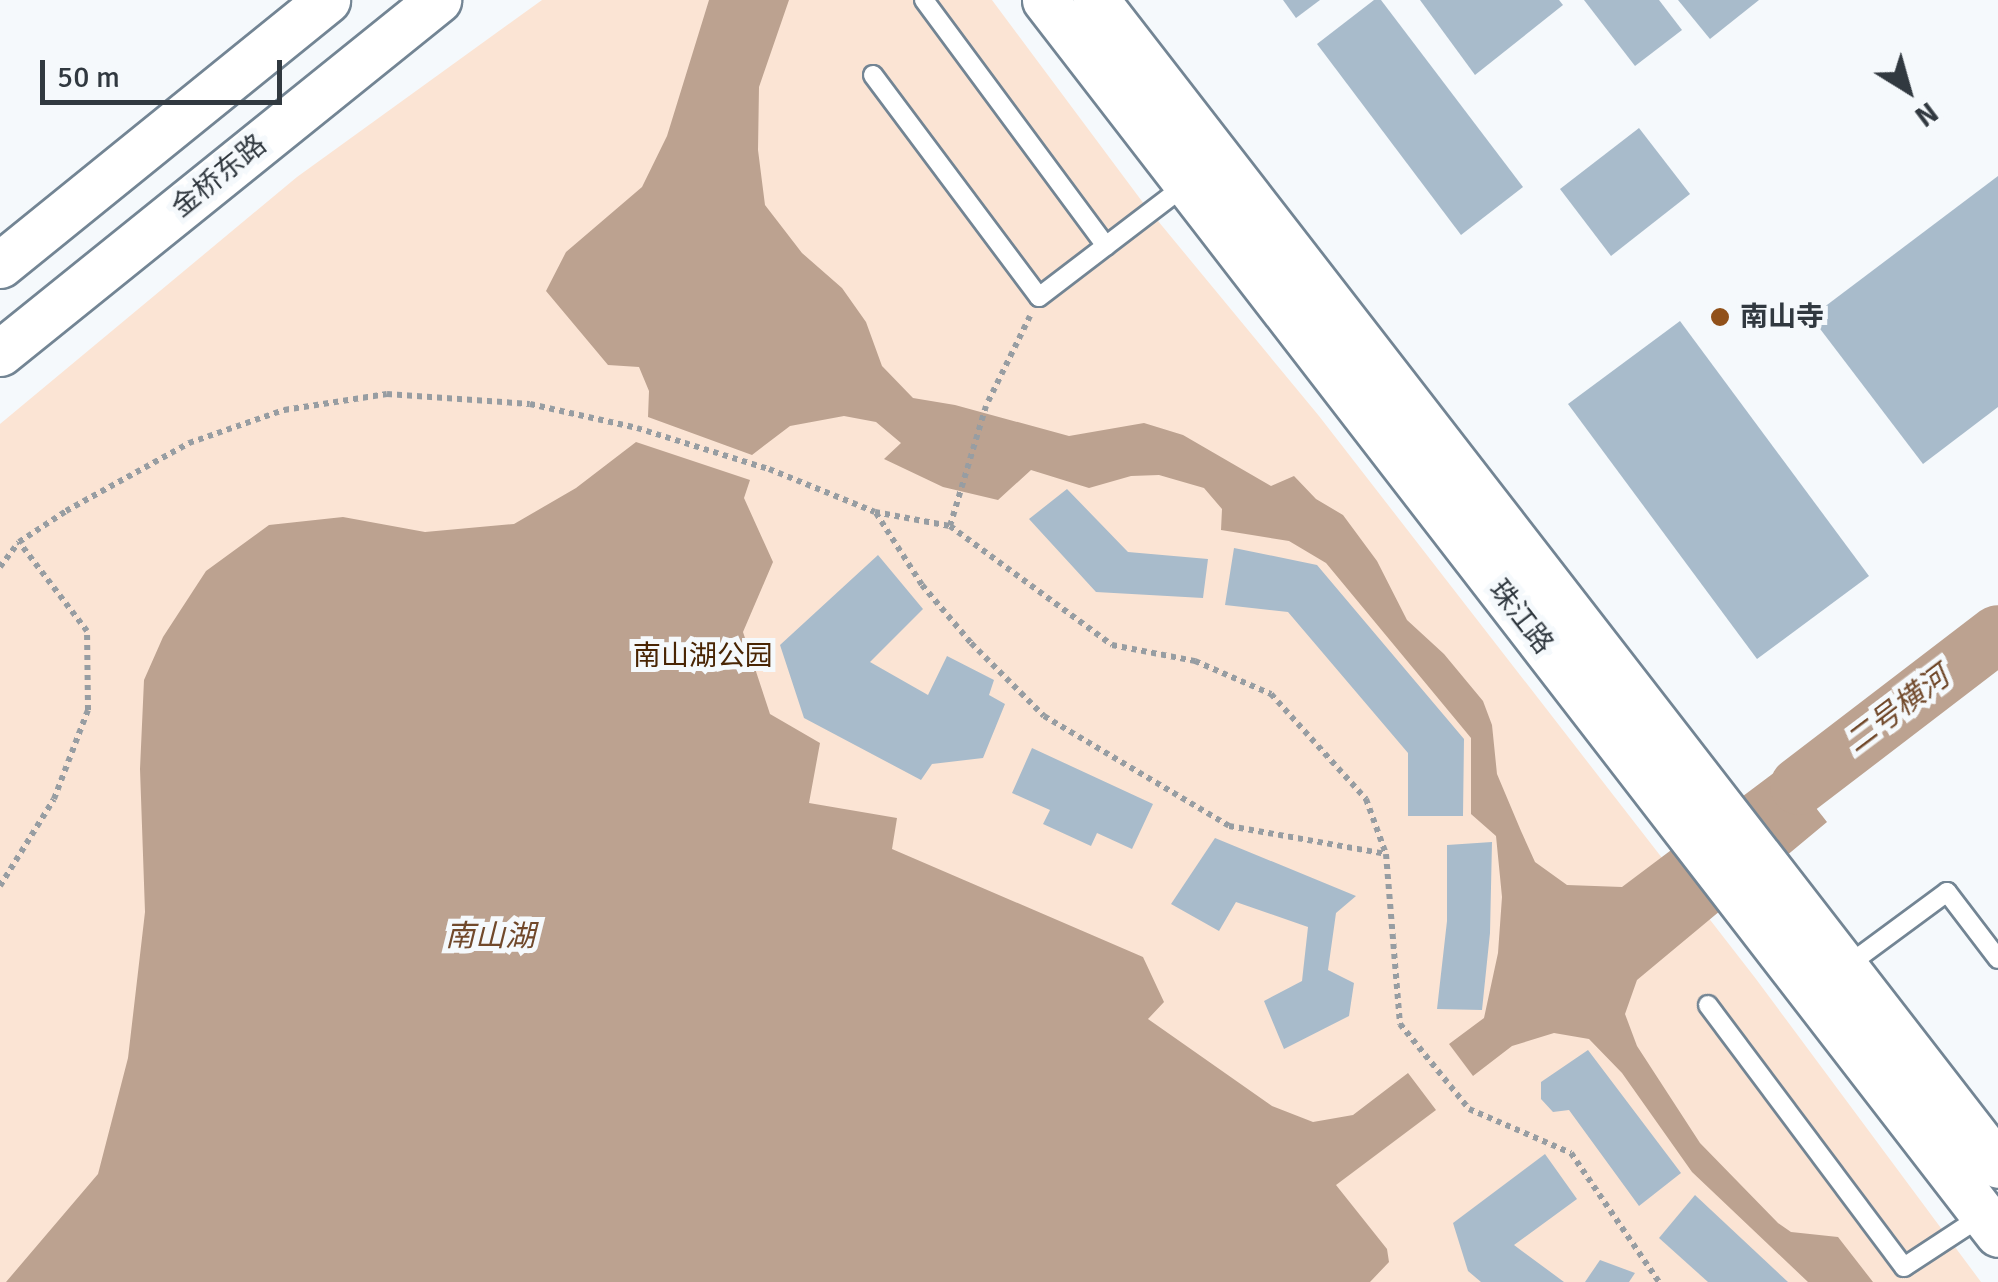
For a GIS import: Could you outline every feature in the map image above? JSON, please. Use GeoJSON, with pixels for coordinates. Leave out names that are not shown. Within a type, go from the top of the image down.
{"type":"FeatureCollection","features":[{"type":"Feature","properties":{"kind":"street"},"geometry":{"type":"LineString","coordinates":[[0,265],[327,0]]}},
{"type":"Feature","properties":{"kind":"street","name":"金桥东路"},"geometry":{"type":"LineString","coordinates":[[0,353],[438,0]]}},
{"type":"Feature","properties":{"kind":"street","name":"珠江路"},"geometry":{"type":"LineString","coordinates":[[1045,0],[1691,803]]}},
{"type":"Feature","properties":{"kind":"street","name":"珠江路"},"geometry":{"type":"LineString","coordinates":[[1096,0],[1219,160],[1762,896],[1998,1165]]}},
{"type":"Feature","properties":{"kind":"street","name":"珠江路"},"geometry":{"type":"LineString","coordinates":[[1762,896],[1812,992],[1998,1234]]}},
{"type":"Feature","properties":{"kind":"lane"},"geometry":{"type":"LineString","coordinates":[[924,0],[1106,246]]}},
{"type":"Feature","properties":{"kind":"lane"},"geometry":{"type":"LineString","coordinates":[[873,75],[1040,297],[1219,160]]}},
{"type":"Feature","properties":{"kind":"lane"},"geometry":{"type":"LineString","coordinates":[[1812,992],[1947,892],[1998,959]]}},
{"type":"Feature","properties":{"kind":"lane"},"geometry":{"type":"LineString","coordinates":[[1708,1006],[1904,1267],[1998,1206]]}},
{"type":"Feature","properties":{"kind":"path"},"geometry":{"type":"LineString","coordinates":[[950,526],[986,406],[1040,297]]}},
{"type":"Feature","properties":{"kind":"path"},"geometry":{"type":"LineString","coordinates":[[0,567],[20,542],[66,511],[189,443],[284,410],[387,394],[530,404],[636,428],[769,469],[876,512],[950,526],[1112,646],[1194,661],[1271,694],[1366,799],[1386,854],[1400,1024],[1469,1109],[1571,1152],[1659,1282]]}},
{"type":"Feature","properties":{"kind":"path"},"geometry":{"type":"LineString","coordinates":[[876,512],[922,585],[971,643],[1044,716],[1230,826],[1386,854]]}},
{"type":"Feature","properties":{"kind":"path"},"geometry":{"type":"LineString","coordinates":[[0,886],[54,799],[88,710],[88,631],[20,542]]}},
{"type":"Feature","properties":{"kind":"green space","name":"南山湖公园"},"geometry":{"type":"Polygon","coordinates":[[[542,0],[992,0],[1144,204],[1319,416],[1756,979],[1981,1282],[0,1282],[0,424],[297,177],[542,0]]]}},
{"type":"Feature","properties":{"kind":"water"},"geometry":{"type":"Polygon","coordinates":[[[709,0],[789,0],[759,87],[758,150],[765,205],[802,253],[842,288],[866,322],[882,366],[913,398],[955,405],[1069,436],[1144,423],[1183,435],[1271,486],[1294,476],[1316,499],[1343,515],[1377,561],[1407,620],[1444,654],[1483,701],[1492,725],[1497,774],[1535,862],[1567,885],[1622,887],[1783,766],[1827,822],[1637,980],[1625,1014],[1637,1046],[1700,1143],[1778,1223],[1791,1232],[1838,1237],[1873,1282],[1808,1282],[1692,1172],[1622,1073],[1589,1039],[1554,1033],[1512,1046],[1473,1076],[1449,1044],[1484,1018],[1498,953],[1502,897],[1496,836],[1471,814],[1471,738],[1326,563],[1289,541],[1221,530],[1222,509],[1204,488],[1159,475],[1131,476],[1089,488],[1031,470],[998,500],[943,487],[884,459],[901,443],[876,422],[844,416],[790,426],[752,455],[648,417],[649,391],[639,367],[608,365],[546,291],[566,252],[642,187],[667,136],[709,0]]]}},
{"type":"Feature","properties":{"kind":"water","name":"南山湖"},"geometry":{"type":"Polygon","coordinates":[[[636,442],[750,480],[744,498],[773,562],[743,632],[770,714],[820,743],[809,803],[897,818],[892,849],[1143,957],[1164,1002],[1148,1019],[1272,1106],[1313,1122],[1353,1115],[1408,1073],[1436,1110],[1336,1185],[1387,1249],[1389,1262],[1370,1282],[6,1282],[98,1174],[128,1058],[145,912],[140,769],[144,680],[163,637],[206,571],[269,525],[343,517],[425,532],[514,524],[576,488],[636,442]]]}},
{"type":"Feature","properties":{"kind":"building"},"geometry":{"type":"Polygon","coordinates":[[[1283,0],[1320,0],[1296,18],[1283,0]]]}},
{"type":"Feature","properties":{"kind":"building"},"geometry":{"type":"Polygon","coordinates":[[[1374,0],[1381,0],[1523,187],[1461,235],[1317,44],[1374,0]]]}},
{"type":"Feature","properties":{"kind":"building"},"geometry":{"type":"Polygon","coordinates":[[[1420,0],[1559,0],[1563,5],[1475,75],[1420,0]]]}},
{"type":"Feature","properties":{"kind":"building"},"geometry":{"type":"Polygon","coordinates":[[[1584,0],[1659,0],[1682,30],[1635,66],[1584,0]]]}},
{"type":"Feature","properties":{"kind":"building"},"geometry":{"type":"Polygon","coordinates":[[[1678,0],[1759,0],[1710,39],[1678,0]]]}},
{"type":"Feature","properties":{"kind":"building"},"geometry":{"type":"Polygon","coordinates":[[[1639,128],[1690,194],[1611,256],[1560,189],[1639,128]]]}},
{"type":"Feature","properties":{"kind":"building"},"geometry":{"type":"Polygon","coordinates":[[[1998,176],[1998,407],[1923,464],[1811,317],[1998,176]]]}},
{"type":"Feature","properties":{"kind":"building"},"geometry":{"type":"Polygon","coordinates":[[[1680,321],[1869,576],[1757,659],[1568,404],[1680,321]]]}},
{"type":"Feature","properties":{"kind":"building"},"geometry":{"type":"Polygon","coordinates":[[[1067,489],[1128,552],[1208,559],[1203,598],[1096,592],[1029,519],[1067,489]]]}},
{"type":"Feature","properties":{"kind":"building"},"geometry":{"type":"Polygon","coordinates":[[[1234,548],[1317,565],[1464,739],[1463,816],[1408,816],[1408,753],[1288,612],[1225,605],[1234,548]]]}},
{"type":"Feature","properties":{"kind":"building"},"geometry":{"type":"Polygon","coordinates":[[[878,555],[923,609],[870,662],[928,695],[947,656],[994,680],[989,695],[1005,704],[983,758],[932,764],[921,780],[804,718],[780,645],[878,555]]]}},
{"type":"Feature","properties":{"kind":"building"},"geometry":{"type":"Polygon","coordinates":[[[1032,748],[1153,804],[1132,849],[1097,833],[1091,846],[1043,824],[1050,810],[1012,793],[1032,748]]]}},
{"type":"Feature","properties":{"kind":"building"},"geometry":{"type":"Polygon","coordinates":[[[1215,838],[1356,896],[1336,913],[1328,970],[1354,983],[1349,1016],[1284,1049],[1264,1001],[1302,981],[1308,927],[1236,902],[1219,931],[1171,904],[1215,838]]]}},
{"type":"Feature","properties":{"kind":"building"},"geometry":{"type":"Polygon","coordinates":[[[1492,842],[1490,933],[1482,1010],[1437,1009],[1447,921],[1447,845],[1492,842]]]}},
{"type":"Feature","properties":{"kind":"building"},"geometry":{"type":"Polygon","coordinates":[[[1588,1050],[1681,1173],[1639,1206],[1569,1110],[1553,1112],[1541,1099],[1541,1082],[1588,1050]]]}},
{"type":"Feature","properties":{"kind":"building"},"geometry":{"type":"Polygon","coordinates":[[[1545,1154],[1577,1199],[1514,1245],[1564,1282],[1481,1282],[1468,1271],[1453,1223],[1545,1154]]]}},
{"type":"Feature","properties":{"kind":"building"},"geometry":{"type":"Polygon","coordinates":[[[1695,1195],[1788,1282],[1708,1282],[1659,1238],[1695,1195]]]}},
{"type":"Feature","properties":{"kind":"building"},"geometry":{"type":"Polygon","coordinates":[[[1600,1260],[1635,1273],[1629,1282],[1585,1282],[1600,1260]]]}},
{"type":"Feature","properties":{"kind":"waterway","name":"二号横河"},"geometry":{"type":"LineString","coordinates":[[1799,786],[1998,634]]}},
{"type":"Feature","properties":{"kind":"place","name":"南山寺"},"geometry":{"type":"Point","coordinates":[1720,317]}}]}
